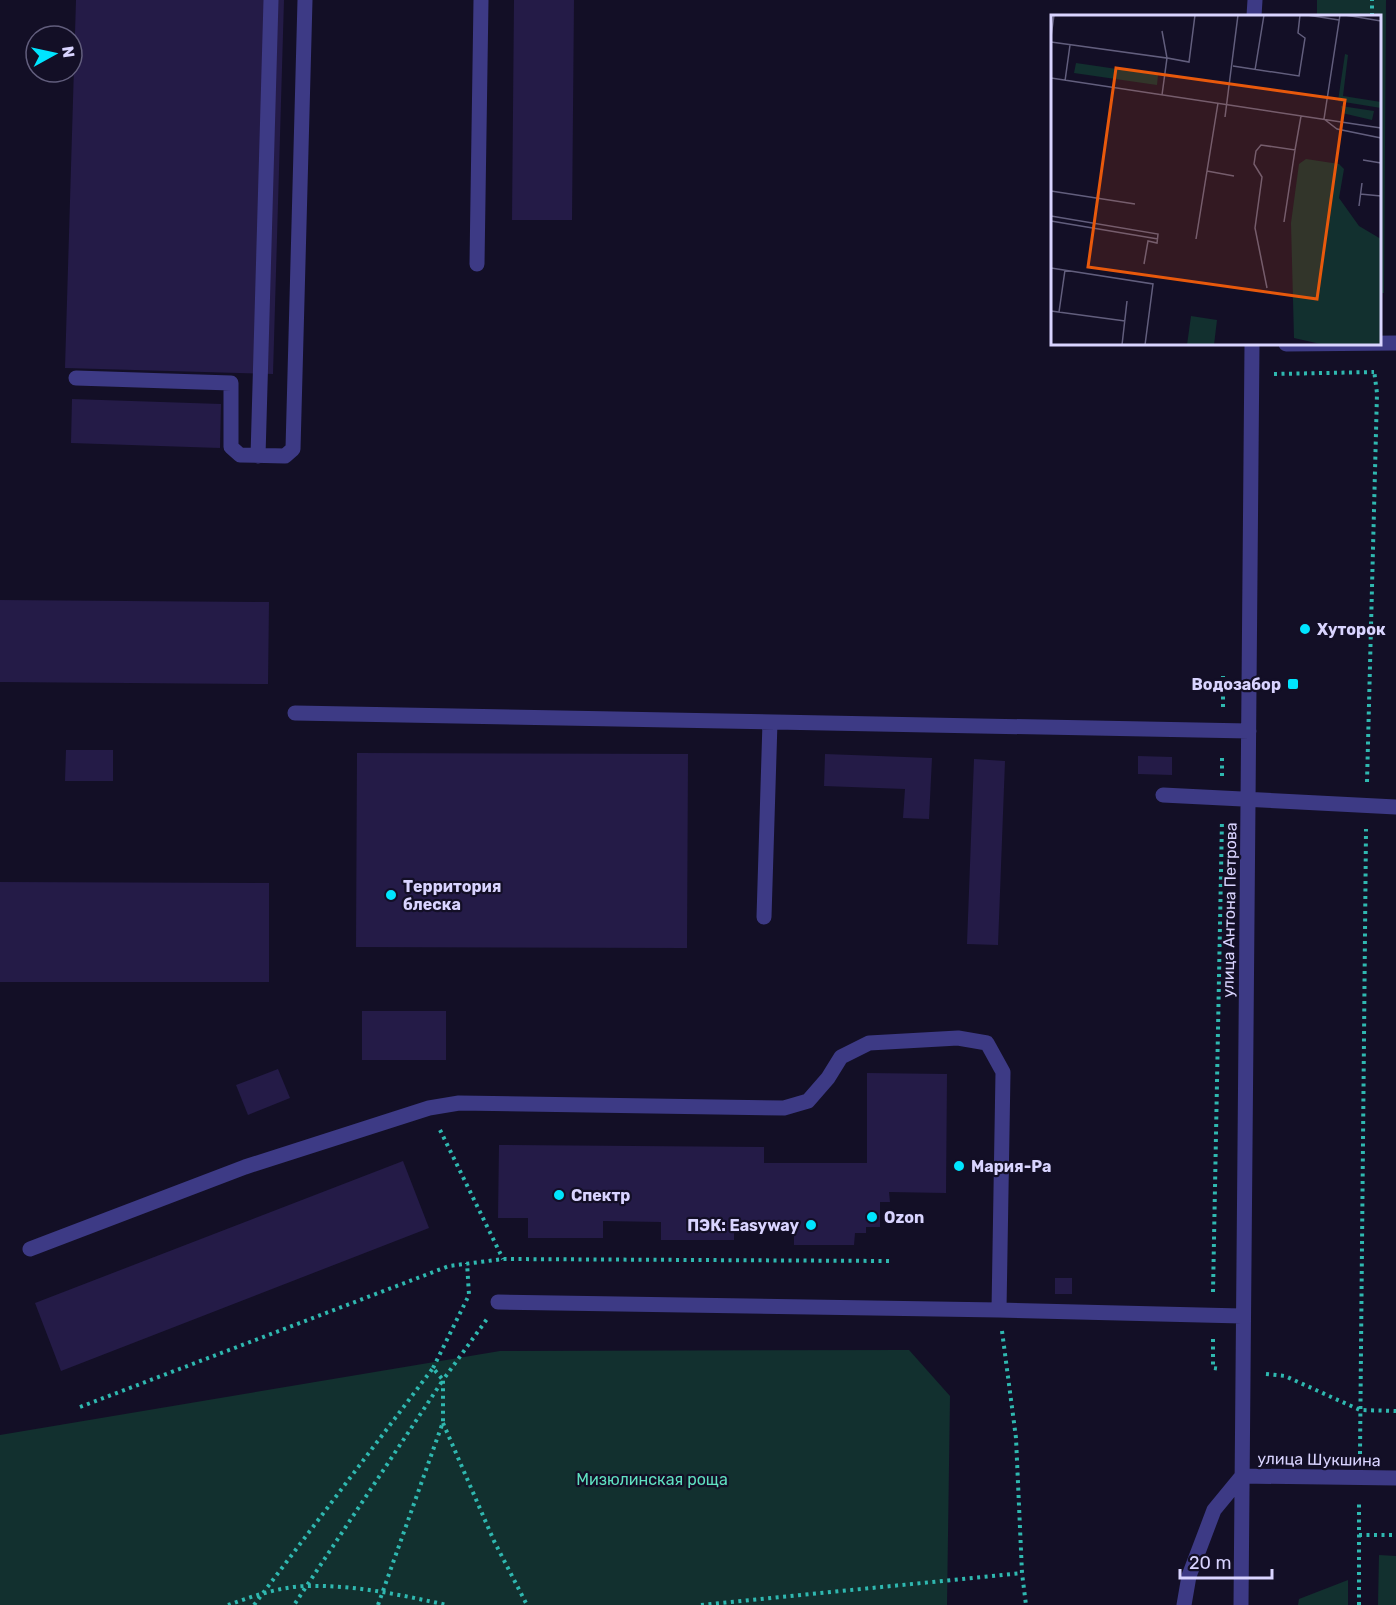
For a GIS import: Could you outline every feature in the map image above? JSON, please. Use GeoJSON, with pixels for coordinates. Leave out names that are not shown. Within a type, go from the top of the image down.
{"type":"FeatureCollection","features":[{"type":"Feature","properties":{"kind":"street"},"geometry":{"type":"LineString","coordinates":[[258,456],[271,0]]}},
{"type":"Feature","properties":{"kind":"street"},"geometry":{"type":"LineString","coordinates":[[76,378],[231,383],[231,447],[240,454],[258,456],[285,456],[293,449],[305,0]]}},
{"type":"Feature","properties":{"kind":"street"},"geometry":{"type":"LineString","coordinates":[[477,264],[481,0]]}},
{"type":"Feature","properties":{"kind":"street"},"geometry":{"type":"LineString","coordinates":[[1254,15],[1255,0]]}},
{"type":"Feature","properties":{"kind":"street"},"geometry":{"type":"LineString","coordinates":[[1381,343],[1396,343]]}},
{"type":"Feature","properties":{"kind":"street","name":"улица Антона Петрова"},"geometry":{"type":"LineString","coordinates":[[1241,1605],[1252,345]]}},
{"type":"Feature","properties":{"kind":"street"},"geometry":{"type":"LineString","coordinates":[[295,713],[1249,731]]}},
{"type":"Feature","properties":{"kind":"street"},"geometry":{"type":"LineString","coordinates":[[764,917],[770,722]]}},
{"type":"Feature","properties":{"kind":"street"},"geometry":{"type":"LineString","coordinates":[[1163,795],[1396,807]]}},
{"type":"Feature","properties":{"kind":"street"},"geometry":{"type":"LineString","coordinates":[[30,1249],[245,1167],[429,1108],[459,1103],[784,1108],[808,1101],[828,1078],[841,1057],[869,1043],[958,1038],[987,1043],[1002,1072],[999,1310]]}},
{"type":"Feature","properties":{"kind":"street"},"geometry":{"type":"LineString","coordinates":[[498,1302],[1242,1316]]}},
{"type":"Feature","properties":{"kind":"street"},"geometry":{"type":"LineString","coordinates":[[1184,1605],[1189,1576],[1215,1510],[1242,1476]]}},
{"type":"Feature","properties":{"kind":"street","name":"улица Шукшина"},"geometry":{"type":"LineString","coordinates":[[1242,1476],[1396,1478]]}},
{"type":"Feature","properties":{"kind":"path"},"geometry":{"type":"LineString","coordinates":[[1252,374],[1374,372]]}},
{"type":"Feature","properties":{"kind":"path"},"geometry":{"type":"LineString","coordinates":[[1359,1605],[1366,806],[1377,393]]}},
{"type":"Feature","properties":{"kind":"path"},"geometry":{"type":"LineString","coordinates":[[1223,671],[1213,1368],[1285,1376],[1360,1410],[1396,1411]]}},
{"type":"Feature","properties":{"kind":"path"},"geometry":{"type":"LineString","coordinates":[[429,1108],[503,1258]]}},
{"type":"Feature","properties":{"kind":"path"},"geometry":{"type":"LineString","coordinates":[[254,1605],[260,1594],[433,1368],[469,1295],[467,1263]]}},
{"type":"Feature","properties":{"kind":"path"},"geometry":{"type":"LineString","coordinates":[[294,1605],[443,1380],[498,1302]]}},
{"type":"Feature","properties":{"kind":"path"},"geometry":{"type":"LineString","coordinates":[[999,1310],[1016,1438],[1022,1573],[1026,1605]]}},
{"type":"Feature","properties":{"kind":"path"},"geometry":{"type":"LineString","coordinates":[[378,1605],[443,1422],[443,1380],[433,1368]]}},
{"type":"Feature","properties":{"kind":"path"},"geometry":{"type":"LineString","coordinates":[[443,1422],[494,1541],[527,1605]]}},
{"type":"Feature","properties":{"kind":"path"},"geometry":{"type":"LineString","coordinates":[[1359,1535],[1396,1535]]}},
{"type":"Feature","properties":{"kind":"path"},"geometry":{"type":"LineString","coordinates":[[701,1605],[1022,1573]]}},
{"type":"Feature","properties":{"kind":"path"},"geometry":{"type":"LineString","coordinates":[[228,1605],[260,1594],[308,1585],[383,1591],[447,1605]]}},
{"type":"Feature","properties":{"kind":"green space"},"geometry":{"type":"Polygon","coordinates":[[[1317,0],[1386,0],[1384,293],[1381,293],[1381,15],[1317,15],[1317,0]]]}},
{"type":"Feature","properties":{"kind":"green space","name":"Мизюлинская роща"},"geometry":{"type":"Polygon","coordinates":[[[909,1350],[950,1396],[947,1605],[0,1605],[0,1435],[500,1351],[909,1350]]]}},
{"type":"Feature","properties":{"kind":"green space"},"geometry":{"type":"Polygon","coordinates":[[[1379,1555],[1396,1556],[1396,1605],[1378,1605],[1379,1555]]]}},
{"type":"Feature","properties":{"kind":"green space"},"geometry":{"type":"Polygon","coordinates":[[[1348,1580],[1348,1605],[1298,1605],[1299,1599],[1348,1580]]]}},
{"type":"Feature","properties":{"kind":"building"},"geometry":{"type":"Polygon","coordinates":[[[76,0],[284,0],[273,374],[65,368],[73,84],[84,84],[84,24],[75,24],[76,0]]]}},
{"type":"Feature","properties":{"kind":"building"},"geometry":{"type":"Polygon","coordinates":[[[514,0],[574,0],[572,220],[512,220],[514,0]]]}},
{"type":"Feature","properties":{"kind":"building"},"geometry":{"type":"Polygon","coordinates":[[[72,399],[221,404],[220,448],[71,443],[72,399]]]}},
{"type":"Feature","properties":{"kind":"building"},"geometry":{"type":"Polygon","coordinates":[[[0,600],[269,602],[268,684],[0,682],[0,600]]]}},
{"type":"Feature","properties":{"kind":"building"},"geometry":{"type":"Polygon","coordinates":[[[66,750],[113,750],[113,781],[65,781],[66,750]]]}},
{"type":"Feature","properties":{"kind":"building"},"geometry":{"type":"Polygon","coordinates":[[[357,753],[688,754],[687,948],[356,947],[357,753]]]}},
{"type":"Feature","properties":{"kind":"building"},"geometry":{"type":"Polygon","coordinates":[[[825,754],[932,758],[929,819],[903,818],[905,789],[824,786],[825,754]]]}},
{"type":"Feature","properties":{"kind":"building"},"geometry":{"type":"Polygon","coordinates":[[[1138,756],[1172,757],[1172,775],[1138,774],[1138,756]]]}},
{"type":"Feature","properties":{"kind":"building"},"geometry":{"type":"Polygon","coordinates":[[[974,759],[1005,761],[998,945],[967,944],[974,759]]]}},
{"type":"Feature","properties":{"kind":"building"},"geometry":{"type":"Polygon","coordinates":[[[0,882],[269,883],[269,982],[0,982],[0,882]]]}},
{"type":"Feature","properties":{"kind":"building"},"geometry":{"type":"Polygon","coordinates":[[[362,1011],[446,1011],[446,1060],[362,1060],[362,1011]]]}},
{"type":"Feature","properties":{"kind":"building"},"geometry":{"type":"Polygon","coordinates":[[[278,1069],[290,1098],[248,1115],[236,1085],[278,1069]]]}},
{"type":"Feature","properties":{"kind":"building"},"geometry":{"type":"Polygon","coordinates":[[[867,1073],[947,1074],[946,1193],[889,1192],[890,1202],[880,1202],[880,1227],[866,1227],[866,1233],[855,1233],[854,1245],[794,1245],[794,1231],[779,1231],[779,1223],[734,1223],[734,1240],[661,1240],[661,1222],[603,1221],[603,1238],[528,1238],[528,1218],[498,1218],[499,1145],[764,1147],[764,1163],[867,1163],[867,1073]]]}},
{"type":"Feature","properties":{"kind":"building"},"geometry":{"type":"Polygon","coordinates":[[[403,1161],[429,1228],[61,1371],[35,1303],[403,1161]]]}},
{"type":"Feature","properties":{"kind":"building"},"geometry":{"type":"Polygon","coordinates":[[[1055,1278],[1072,1278],[1072,1294],[1055,1294],[1055,1278]]]}},
{"type":"Feature","properties":{"kind":"place","name":"Хуторок"},"geometry":{"type":"Point","coordinates":[1305,629]}},
{"type":"Feature","properties":{"kind":"place","name":"Водозабор"},"geometry":{"type":"Point","coordinates":[1293,684]}},
{"type":"Feature","properties":{"kind":"place","name":"Территория блеска"},"geometry":{"type":"Point","coordinates":[391,895]}},
{"type":"Feature","properties":{"kind":"place","name":"Мария-Ра"},"geometry":{"type":"Point","coordinates":[959,1166]}},
{"type":"Feature","properties":{"kind":"place","name":"Спектр"},"geometry":{"type":"Point","coordinates":[559,1195]}},
{"type":"Feature","properties":{"kind":"place","name":"Ozon"},"geometry":{"type":"Point","coordinates":[872,1217]}},
{"type":"Feature","properties":{"kind":"place","name":"ПЭК: Easyway"},"geometry":{"type":"Point","coordinates":[811,1225]}}]}
